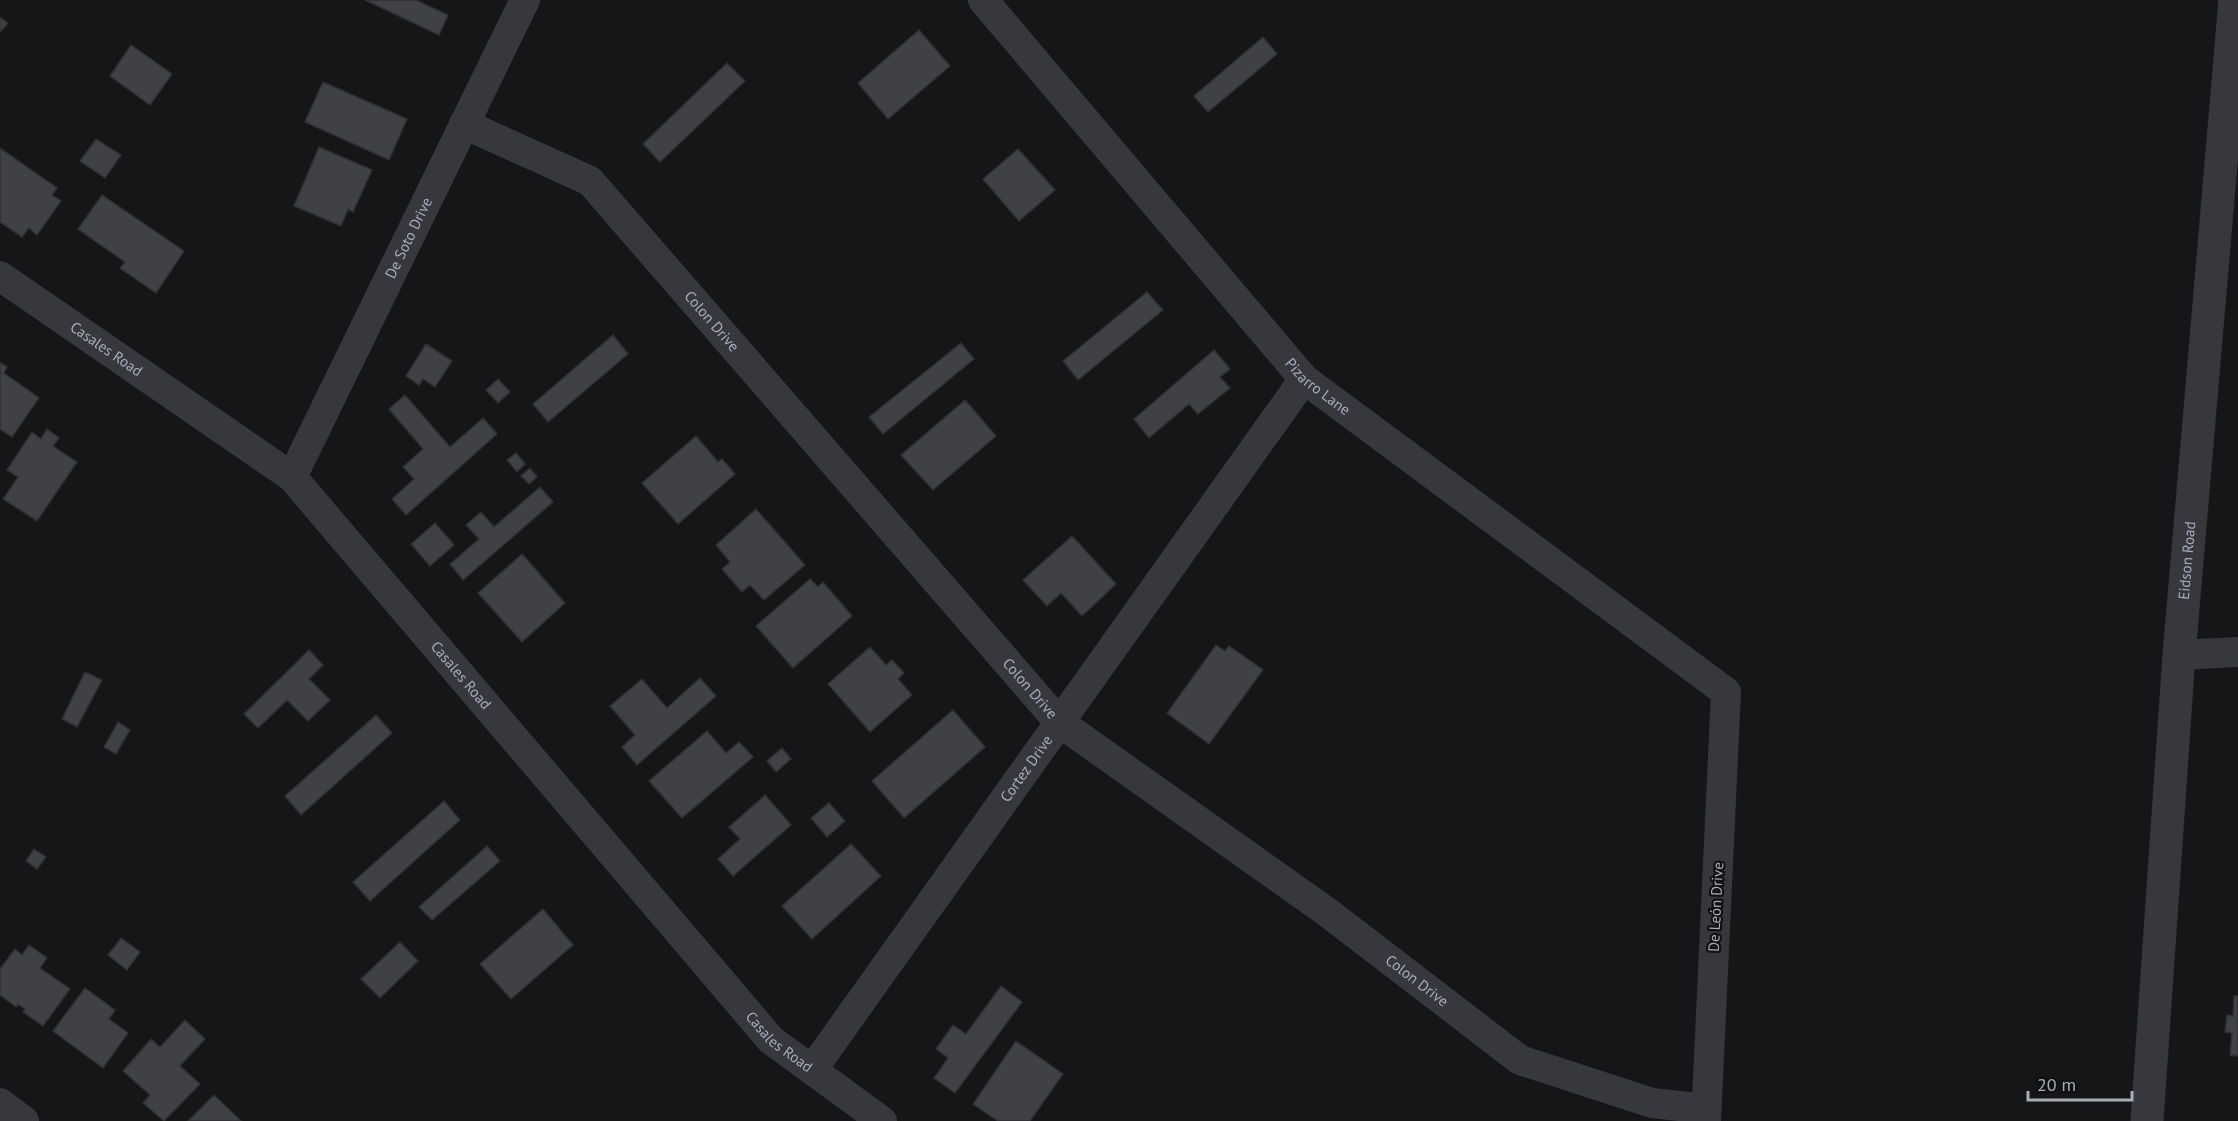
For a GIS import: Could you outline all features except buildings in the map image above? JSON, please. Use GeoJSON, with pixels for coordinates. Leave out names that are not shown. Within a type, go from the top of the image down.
{"type":"FeatureCollection","features":[{"type":"Feature","properties":{"kind":"street","name":"De Soto Drive"},"geometry":{"type":"LineString","coordinates":[[292,477],[525,0]]}},
{"type":"Feature","properties":{"kind":"street","name":"Pizarro Lane"},"geometry":{"type":"LineString","coordinates":[[983,0],[1304,379],[1726,692]]}},
{"type":"Feature","properties":{"kind":"street","name":"Eidson Road"},"geometry":{"type":"LineString","coordinates":[[2147,1121],[2179,655],[2235,0]]}},
{"type":"Feature","properties":{"kind":"street","name":"Colon Drive"},"geometry":{"type":"LineString","coordinates":[[464,124],[591,181],[1059,722],[1327,912],[1520,1060],[1652,1103],[1706,1115]]}},
{"type":"Feature","properties":{"kind":"street","name":"Casales Road"},"geometry":{"type":"LineString","coordinates":[[0,276],[292,477],[771,1040],[882,1121]]}},
{"type":"Feature","properties":{"kind":"street","name":"Cortez Drive"},"geometry":{"type":"LineString","coordinates":[[812,1070],[1304,379]]}},
{"type":"Feature","properties":{"kind":"street"},"geometry":{"type":"LineString","coordinates":[[2179,655],[2238,652]]}},
{"type":"Feature","properties":{"kind":"street","name":"De León Drive"},"geometry":{"type":"LineString","coordinates":[[1706,1115],[1726,692]]}},
{"type":"Feature","properties":{"kind":"street"},"geometry":{"type":"LineString","coordinates":[[0,1103],[24,1121]]}}]}
